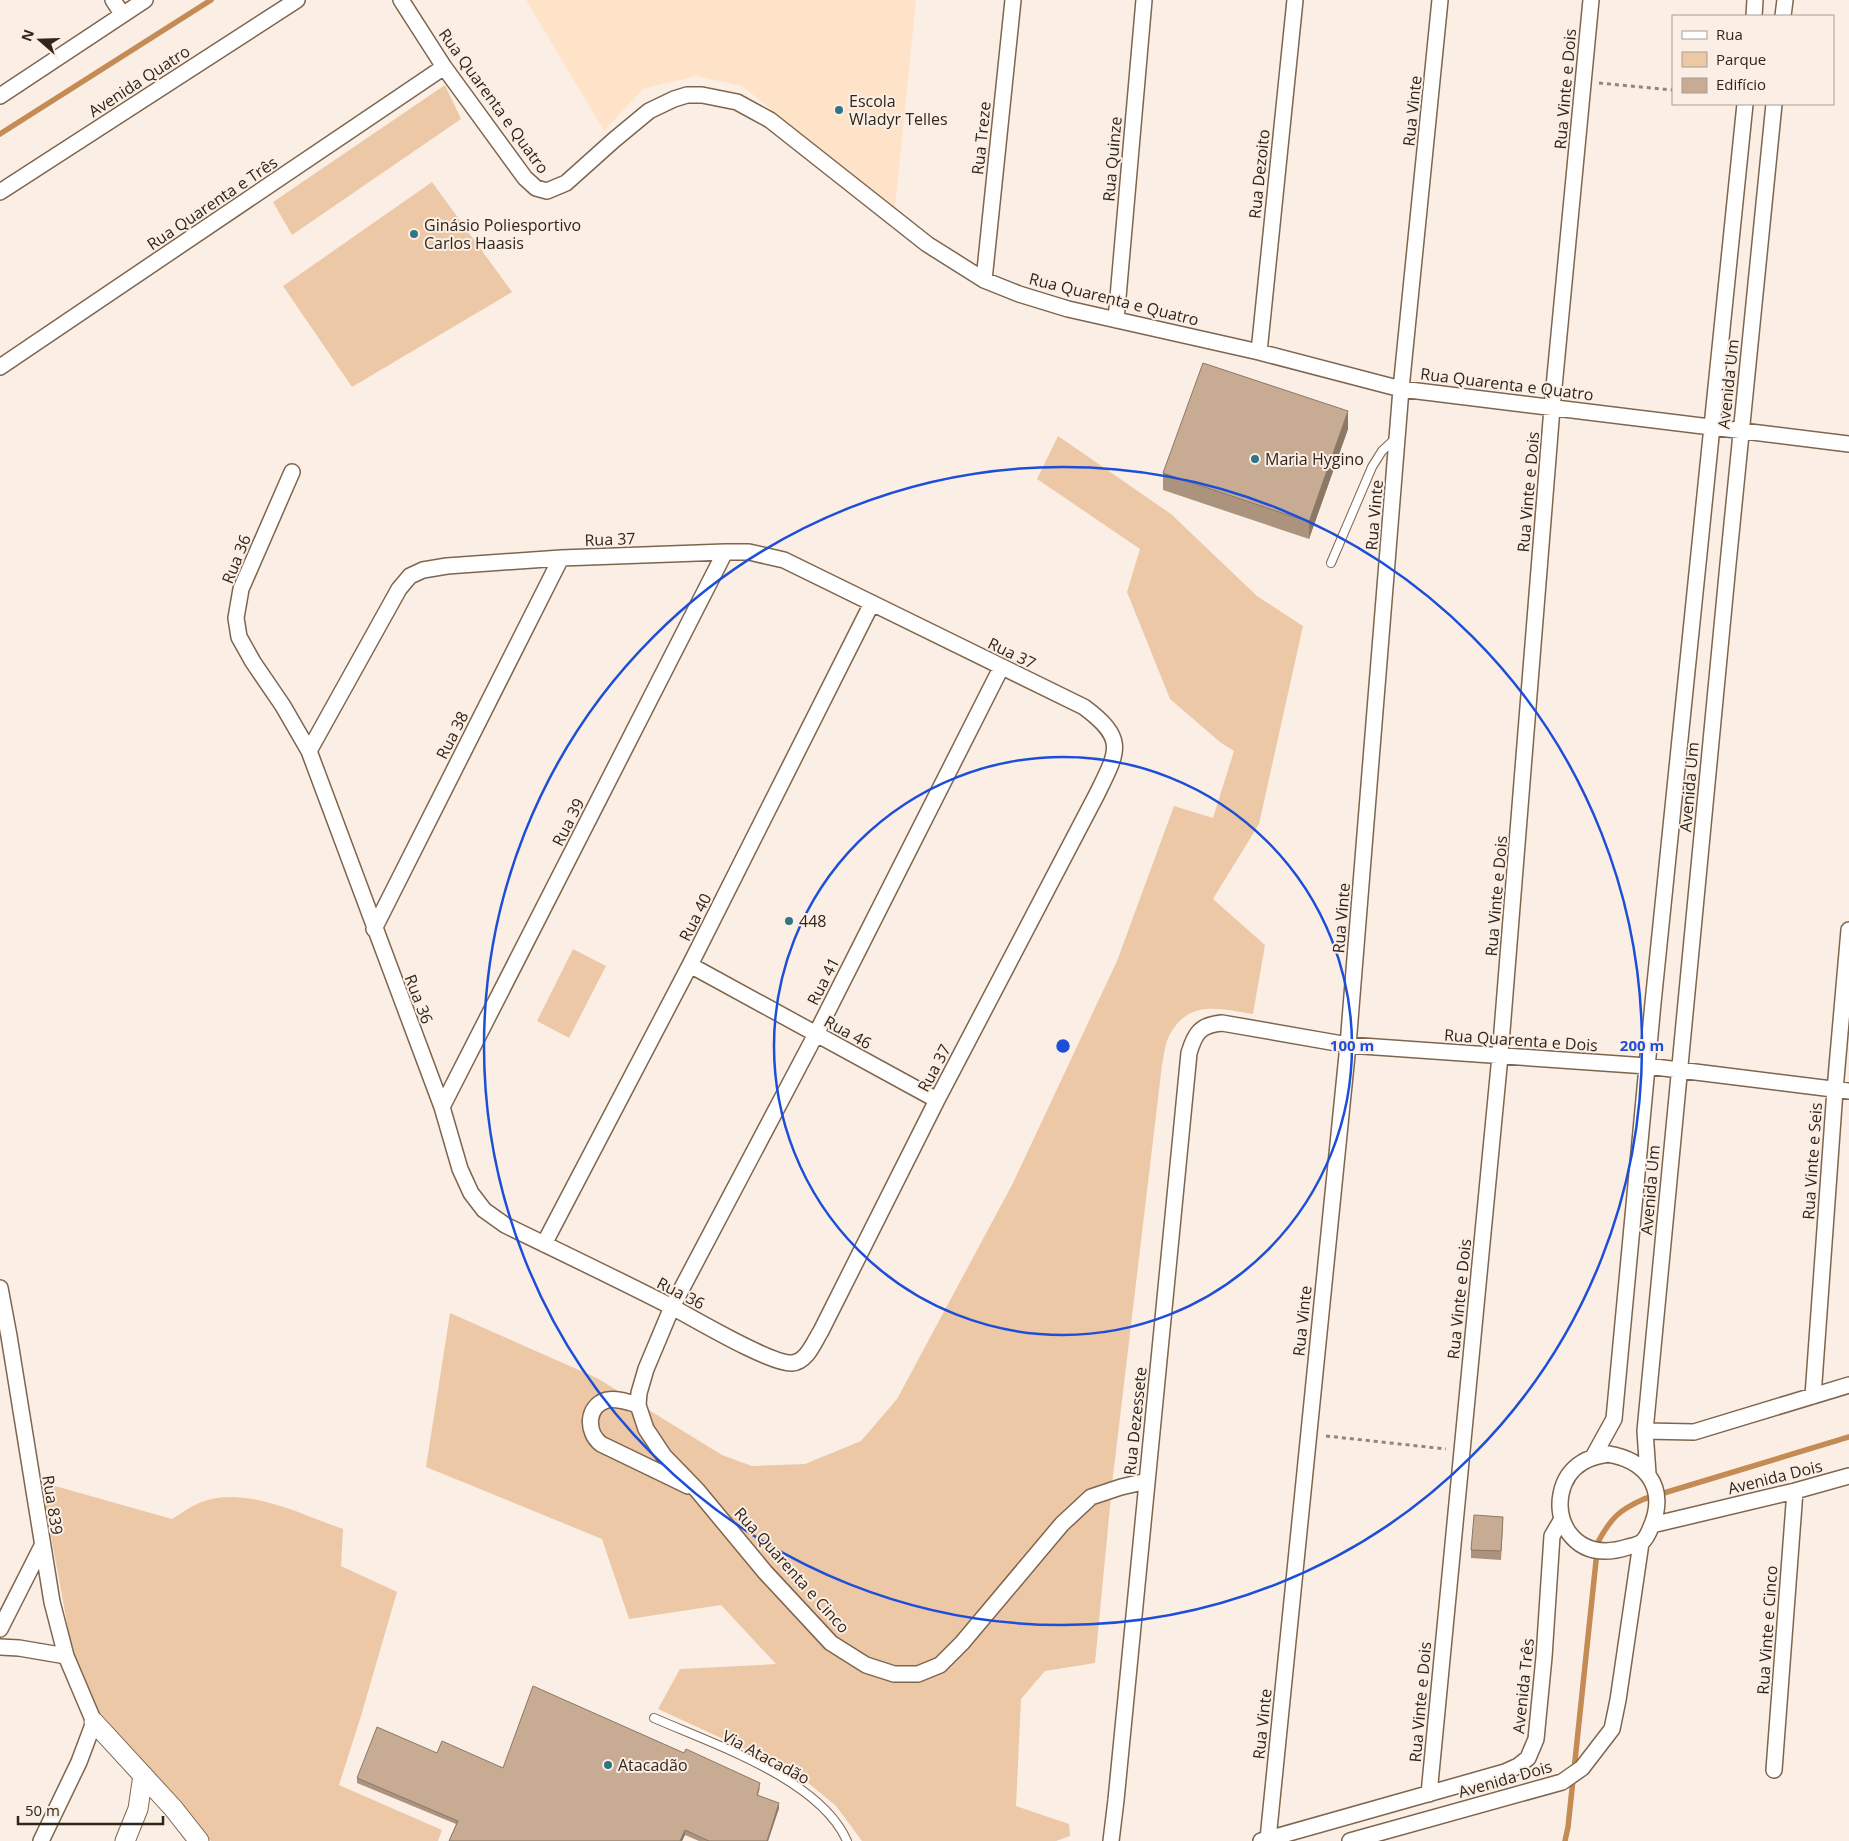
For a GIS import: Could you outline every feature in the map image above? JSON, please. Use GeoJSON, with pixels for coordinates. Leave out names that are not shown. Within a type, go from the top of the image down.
{"type":"FeatureCollection","features":[{"type":"Feature","properties":{"kind":"street"},"geometry":{"type":"LineString","coordinates":[[113,0],[122,14]]}},
{"type":"Feature","properties":{"kind":"street"},"geometry":{"type":"LineString","coordinates":[[2,91],[146,0]]}},
{"type":"Feature","properties":{"kind":"street","name":"Avenida Quatro"},"geometry":{"type":"LineString","coordinates":[[0,192],[297,0]]}},
{"type":"Feature","properties":{"kind":"street","name":"Rua Quarenta e Quatro"},"geometry":{"type":"LineString","coordinates":[[401,0],[444,67],[525,178],[536,188],[547,191],[566,183],[649,111],[687,95],[702,95],[737,102],[770,120],[927,244],[984,280],[1019,294],[1068,309],[1258,352],[1401,389],[1849,444]]}},
{"type":"Feature","properties":{"kind":"street","name":"Rua Treze"},"geometry":{"type":"LineString","coordinates":[[984,280],[1013,0]]}},
{"type":"Feature","properties":{"kind":"street","name":"Rua Quinze"},"geometry":{"type":"LineString","coordinates":[[1116,320],[1144,0]]}},
{"type":"Feature","properties":{"kind":"street","name":"Rua Dezoito"},"geometry":{"type":"LineString","coordinates":[[1258,352],[1295,0]]}},
{"type":"Feature","properties":{"kind":"street","name":"Rua Vinte"},"geometry":{"type":"LineString","coordinates":[[1264,1840],[1348,1045],[1399,435],[1401,389],[1440,0]]}},
{"type":"Feature","properties":{"kind":"street","name":"Rua Vinte e Dois"},"geometry":{"type":"LineString","coordinates":[[1429,1794],[1500,1056],[1552,408],[1591,0]]}},
{"type":"Feature","properties":{"kind":"street"},"geometry":{"type":"LineString","coordinates":[[1754,15],[1755,0]]}},
{"type":"Feature","properties":{"kind":"street"},"geometry":{"type":"LineString","coordinates":[[1784,15],[1785,0]]}},
{"type":"Feature","properties":{"kind":"street","name":"Rua Quarenta e Três"},"geometry":{"type":"LineString","coordinates":[[0,367],[444,67]]}},
{"type":"Feature","properties":{"kind":"street","name":"Avenida Um"},"geometry":{"type":"LineString","coordinates":[[1593,1457],[1614,1419],[1647,1066],[1745,105]]}},
{"type":"Feature","properties":{"kind":"street","name":"Avenida Um"},"geometry":{"type":"LineString","coordinates":[[1648,1474],[1646,1431],[1679,1070],[1774,105]]}},
{"type":"Feature","properties":{"kind":"street","name":"Rua 36"},"geometry":{"type":"LineString","coordinates":[[292,472],[241,589],[236,618],[239,637],[309,751],[442,1107],[460,1169],[471,1193],[484,1210],[505,1225],[753,1350],[790,1363],[799,1361],[805,1356]]}},
{"type":"Feature","properties":{"kind":"street","name":"Rua 39"},"geometry":{"type":"LineString","coordinates":[[442,1107],[725,552]]}},
{"type":"Feature","properties":{"kind":"street","name":"Rua 37"},"geometry":{"type":"LineString","coordinates":[[309,751],[399,589],[410,576],[423,570],[447,566],[561,558],[749,552],[784,560],[1084,707],[1101,720],[1109,730],[1115,745],[1114,760],[937,1100],[821,1331],[805,1356]]}},
{"type":"Feature","properties":{"kind":"street","name":"Rua 38"},"geometry":{"type":"LineString","coordinates":[[374,928],[561,558]]}},
{"type":"Feature","properties":{"kind":"street","name":"Rua 40"},"geometry":{"type":"LineString","coordinates":[[544,1244],[690,965],[872,603]]}},
{"type":"Feature","properties":{"kind":"street","name":"Rua 41"},"geometry":{"type":"LineString","coordinates":[[672,1308],[816,1034],[1001,668]]}},
{"type":"Feature","properties":{"kind":"street","name":"Rua Vinte e Seis"},"geometry":{"type":"LineString","coordinates":[[1813,1396],[1842,1090],[1849,930]]}},
{"type":"Feature","properties":{"kind":"street","name":"Rua 46"},"geometry":{"type":"LineString","coordinates":[[690,965],[937,1100]]}},
{"type":"Feature","properties":{"kind":"street","name":"Rua Quarenta e Dois"},"geometry":{"type":"LineString","coordinates":[[1222,1023],[1348,1045],[1647,1066],[1842,1090]]}},
{"type":"Feature","properties":{"kind":"street","name":"Rua Dezessete"},"geometry":{"type":"LineString","coordinates":[[1111,1841],[1188,1053],[1193,1039],[1200,1029],[1211,1024],[1222,1023]]}},
{"type":"Feature","properties":{"kind":"street","name":"Rua 839"},"geometry":{"type":"LineString","coordinates":[[0,1288],[5,1334],[52,1602],[66,1656],[94,1722]]}},
{"type":"Feature","properties":{"kind":"street","name":"Rua Quarenta e Cinco"},"geometry":{"type":"LineString","coordinates":[[672,1308],[646,1369],[639,1392],[638,1405],[646,1429],[664,1456],[697,1490],[766,1572],[831,1643],[866,1665],[894,1674],[918,1674],[940,1665],[962,1644],[1062,1524],[1091,1497],[1120,1486],[1147,1482]]}},
{"type":"Feature","properties":{"kind":"street"},"geometry":{"type":"LineString","coordinates":[[0,1353],[5,1334]]}},
{"type":"Feature","properties":{"kind":"street"},"geometry":{"type":"LineString","coordinates":[[1646,1431],[1694,1432],[1849,1386]]}},
{"type":"Feature","properties":{"kind":"street"},"geometry":{"type":"LineString","coordinates":[[638,1405],[618,1400],[606,1400],[596,1407],[590,1423],[594,1438],[601,1444],[697,1490]]}},
{"type":"Feature","properties":{"kind":"street"},"geometry":{"type":"LineString","coordinates":[[1608,1454],[1623,1457],[1637,1464],[1648,1474],[1655,1488],[1657,1500],[1656,1513],[1652,1525],[1640,1543],[1611,1552],[1595,1550],[1581,1544],[1569,1533],[1562,1519],[1561,1494],[1565,1481],[1582,1462],[1593,1457],[1608,1454]]}},
{"type":"Feature","properties":{"kind":"street","name":"Avenida Dois"},"geometry":{"type":"LineString","coordinates":[[1652,1525],[1795,1491],[1849,1476]]}},
{"type":"Feature","properties":{"kind":"street","name":"Rua Vinte e Cinco"},"geometry":{"type":"LineString","coordinates":[[1774,1770],[1795,1491]]}},
{"type":"Feature","properties":{"kind":"street","name":"Avenida Três"},"geometry":{"type":"LineString","coordinates":[[1264,1840],[1505,1772],[1518,1766],[1528,1758],[1536,1739],[1544,1657],[1552,1536],[1562,1519]]}},
{"type":"Feature","properties":{"kind":"street","name":"Avenida Dois"},"geometry":{"type":"LineString","coordinates":[[1350,1841],[1562,1782],[1582,1768],[1612,1729],[1618,1700],[1640,1543]]}},
{"type":"Feature","properties":{"kind":"street"},"geometry":{"type":"LineString","coordinates":[[0,1629],[42,1546]]}},
{"type":"Feature","properties":{"kind":"street"},"geometry":{"type":"LineString","coordinates":[[0,1648],[19,1648],[66,1656]]}},
{"type":"Feature","properties":{"kind":"street"},"geometry":{"type":"LineString","coordinates":[[41,1841],[80,1762],[94,1722],[143,1775],[199,1841]]}},
{"type":"Feature","properties":{"kind":"street"},"geometry":{"type":"LineString","coordinates":[[125,1841],[138,1809],[143,1775]]}},
{"type":"Feature","properties":{"kind":"lane"},"geometry":{"type":"LineString","coordinates":[[1331,562],[1372,467],[1382,451],[1399,435]]}},
{"type":"Feature","properties":{"kind":"lane","name":"Via Atacadão"},"geometry":{"type":"LineString","coordinates":[[654,1718],[748,1759],[793,1784],[818,1802],[842,1828],[847,1841]]}},
{"type":"Feature","properties":{"kind":"path"},"geometry":{"type":"LineString","coordinates":[[1584,81],[1672,90]]}},
{"type":"Feature","properties":{"kind":"path"},"geometry":{"type":"LineString","coordinates":[[1308,1434],[1462,1450]]}},
{"type":"Feature","properties":{"kind":"shaded area","name":"Escola Wladyr Telles"},"geometry":{"type":"Polygon","coordinates":[[[526,0],[916,0],[895,208],[742,86],[696,76],[643,89],[604,131],[526,0]]]}},
{"type":"Feature","properties":{"kind":"green space"},"geometry":{"type":"Polygon","coordinates":[[[445,85],[461,119],[292,235],[273,202],[445,85]]]}},
{"type":"Feature","properties":{"kind":"green space","name":"Ginásio Poliesportivo Carlos Haasis"},"geometry":{"type":"Polygon","coordinates":[[[432,182],[512,292],[352,387],[283,286],[432,182]]]}},
{"type":"Feature","properties":{"kind":"green space"},"geometry":{"type":"Polygon","coordinates":[[[1058,436],[1171,514],[1257,596],[1303,626],[1259,824],[1213,899],[1265,945],[1253,1014],[1218,1009],[1196,1011],[1187,1015],[1178,1023],[1167,1041],[1162,1065],[1113,1476],[1095,1663],[1045,1671],[1021,1699],[1016,1806],[1069,1824],[1070,1836],[1056,1841],[862,1841],[836,1806],[795,1772],[658,1709],[680,1669],[776,1664],[721,1605],[629,1619],[602,1539],[426,1467],[450,1313],[597,1378],[722,1455],[752,1466],[805,1464],[861,1441],[897,1399],[1013,1183],[1117,961],[1174,806],[1213,818],[1234,751],[1220,742],[1170,699],[1127,592],[1140,549],[1037,479],[1058,436]]]}},
{"type":"Feature","properties":{"kind":"green space"},"geometry":{"type":"Polygon","coordinates":[[[573,949],[606,966],[569,1038],[537,1021],[573,949]]]}},
{"type":"Feature","properties":{"kind":"green space"},"geometry":{"type":"Polygon","coordinates":[[[41,1482],[172,1519],[199,1503],[216,1498],[234,1497],[271,1503],[343,1529],[341,1566],[397,1592],[339,1785],[442,1830],[438,1841],[211,1841],[101,1717],[72,1650],[41,1482]]]}},
{"type":"Feature","properties":{"kind":"building","name":"Maria Hygino"},"geometry":{"type":"Polygon","coordinates":[[[1203,363],[1348,411],[1309,522],[1163,473],[1203,363]]]}},
{"type":"Feature","properties":{"kind":"building"},"geometry":{"type":"Polygon","coordinates":[[[1474,1515],[1503,1517],[1501,1551],[1471,1550],[1474,1515]]]}},
{"type":"Feature","properties":{"kind":"building","name":"Atacadão"},"geometry":{"type":"Polygon","coordinates":[[[533,1686],[684,1753],[686,1749],[760,1783],[757,1795],[779,1803],[767,1841],[709,1841],[685,1830],[680,1841],[449,1841],[458,1821],[357,1778],[377,1727],[437,1753],[442,1741],[503,1768],[533,1686]]]}},
{"type":"Feature","properties":{"kind":"waterway"},"geometry":{"type":"LineString","coordinates":[[0,134],[211,0]]}},
{"type":"Feature","properties":{"kind":"waterway"},"geometry":{"type":"LineString","coordinates":[[1565,1841],[1598,1542],[1607,1527],[1622,1511],[1644,1499],[1849,1437]]}},
{"type":"Feature","properties":{"kind":"place","name":"Escola Wladyr Telles"},"geometry":{"type":"Point","coordinates":[839,110]}},
{"type":"Feature","properties":{"kind":"place","name":"Ginásio Poliesportivo Carlos Haasis"},"geometry":{"type":"Point","coordinates":[414,234]}},
{"type":"Feature","properties":{"kind":"place","name":"Maria Hygino"},"geometry":{"type":"Point","coordinates":[1255,459]}},
{"type":"Feature","properties":{"kind":"place","name":"448"},"geometry":{"type":"Point","coordinates":[789,921]}},
{"type":"Feature","properties":{"kind":"place","name":"Atacadão"},"geometry":{"type":"Point","coordinates":[608,1765]}}]}
